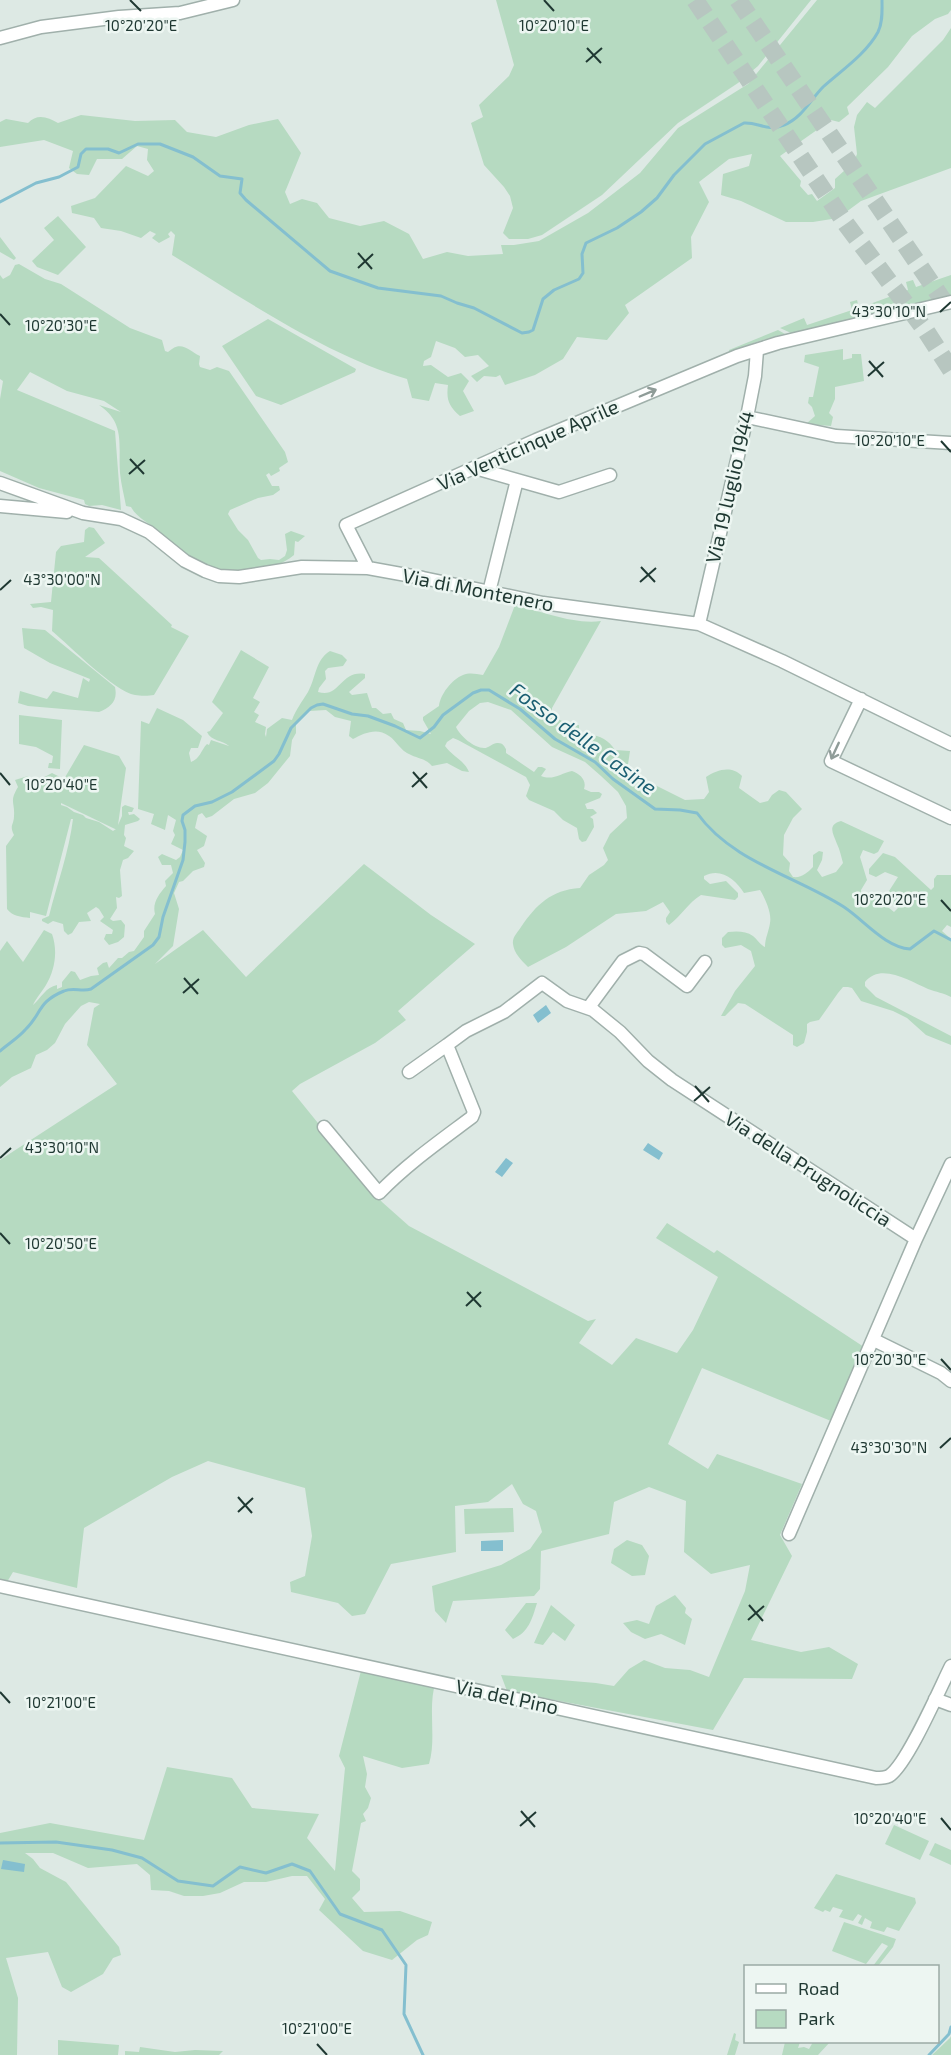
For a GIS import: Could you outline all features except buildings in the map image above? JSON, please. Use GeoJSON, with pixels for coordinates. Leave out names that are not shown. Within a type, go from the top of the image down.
{"type":"FeatureCollection","features":[{"type":"Feature","properties":{"kind":"street"},"geometry":{"type":"LineString","coordinates":[[0,38],[41,27],[119,17],[180,13],[233,0]]}},
{"type":"Feature","properties":{"kind":"street","name":"Via Venticinque Aprile"},"geometry":{"type":"LineString","coordinates":[[368,568],[346,525],[536,440],[717,364],[778,343],[951,303]]}},
{"type":"Feature","properties":{"kind":"street","name":"Via 19 luglio 1944"},"geometry":{"type":"LineString","coordinates":[[699,624],[747,417],[755,376],[757,350]]}},
{"type":"Feature","properties":{"kind":"street"},"geometry":{"type":"LineString","coordinates":[[747,417],[836,436],[951,443]]}},
{"type":"Feature","properties":{"kind":"street"},"geometry":{"type":"LineString","coordinates":[[475,468],[560,492],[610,475]]}},
{"type":"Feature","properties":{"kind":"street"},"geometry":{"type":"LineString","coordinates":[[489,592],[517,480]]}},
{"type":"Feature","properties":{"kind":"street"},"geometry":{"type":"LineString","coordinates":[[3,484],[0,504],[83,513]]}},
{"type":"Feature","properties":{"kind":"street","name":"Via di Montenero"},"geometry":{"type":"LineString","coordinates":[[3,484],[83,513],[121,519],[138,526],[185,561],[219,576],[239,577],[302,567],[368,568],[543,603],[699,624],[861,699],[951,744]]}},
{"type":"Feature","properties":{"kind":"street"},"geometry":{"type":"LineString","coordinates":[[861,699],[831,761],[951,818]]}},
{"type":"Feature","properties":{"kind":"street"},"geometry":{"type":"LineString","coordinates":[[589,1007],[623,961],[639,953],[644,954],[687,986],[705,962]]}},
{"type":"Feature","properties":{"kind":"street","name":"Via della Prugnoliccia"},"geometry":{"type":"LineString","coordinates":[[409,1072],[466,1031],[504,1012],[542,983],[567,1001],[589,1007],[672,1080],[916,1239]]}},
{"type":"Feature","properties":{"kind":"street"},"geometry":{"type":"LineString","coordinates":[[324,1127],[379,1193],[429,1149],[472,1117],[474,1112],[447,1045]]}},
{"type":"Feature","properties":{"kind":"street"},"geometry":{"type":"LineString","coordinates":[[789,1534],[916,1239],[951,1164]]}},
{"type":"Feature","properties":{"kind":"street"},"geometry":{"type":"LineString","coordinates":[[874,1340],[941,1373],[951,1381]]}},
{"type":"Feature","properties":{"kind":"street","name":"Via del Pino"},"geometry":{"type":"LineString","coordinates":[[0,1586],[876,1778],[890,1775],[911,1748],[951,1666]]}},
{"type":"Feature","properties":{"kind":"street"},"geometry":{"type":"LineString","coordinates":[[935,1698],[951,1706]]}},
{"type":"Feature","properties":{"kind":"green space"},"geometry":{"type":"Polygon","coordinates":[[[496,0],[811,0],[758,66],[738,83],[678,123],[602,195],[542,235],[528,239],[509,239],[503,233],[513,208],[510,196],[484,165],[471,123],[483,117],[479,105],[509,76],[514,65],[496,0]]]}},
{"type":"Feature","properties":{"kind":"green space"},"geometry":{"type":"Polygon","coordinates":[[[817,0],[951,0],[951,10],[912,36],[888,67],[847,107],[849,114],[839,122],[831,120],[780,156],[801,181],[800,186],[808,195],[812,194],[817,201],[835,188],[835,179],[854,162],[857,154],[854,127],[857,115],[867,102],[875,108],[943,40],[951,28],[951,168],[861,201],[838,218],[813,222],[786,222],[741,201],[721,195],[723,174],[749,166],[752,154],[729,159],[699,182],[709,202],[691,237],[692,258],[625,305],[629,313],[607,340],[577,337],[563,359],[535,375],[505,385],[500,375],[484,376],[477,382],[471,376],[489,366],[478,355],[465,357],[455,348],[436,341],[431,357],[424,361],[423,366],[431,365],[448,377],[461,373],[469,381],[463,391],[474,411],[460,416],[449,402],[448,385],[435,383],[429,401],[412,398],[407,379],[377,369],[316,341],[172,255],[175,235],[171,231],[168,234],[170,237],[159,243],[152,238],[156,234],[150,231],[141,238],[121,231],[101,228],[94,218],[72,213],[71,206],[95,198],[126,166],[148,176],[154,171],[147,160],[148,149],[137,146],[122,159],[97,159],[89,175],[77,174],[69,168],[73,151],[44,140],[0,147],[0,122],[6,119],[28,123],[35,118],[43,117],[58,123],[81,115],[135,121],[175,120],[187,132],[216,137],[249,125],[278,119],[301,153],[285,192],[290,204],[302,199],[317,203],[329,218],[360,226],[384,221],[409,234],[423,259],[447,252],[468,256],[503,254],[501,245],[539,241],[588,213],[640,173],[678,128],[748,84],[817,0]]]}},
{"type":"Feature","properties":{"kind":"green space"},"geometry":{"type":"Polygon","coordinates":[[[58,216],[86,247],[58,275],[37,267],[32,261],[54,240],[44,228],[58,216]]]}},
{"type":"Feature","properties":{"kind":"green space"},"geometry":{"type":"Polygon","coordinates":[[[0,237],[16,258],[14,260],[0,252],[0,237]]]}},
{"type":"Feature","properties":{"kind":"green space"},"geometry":{"type":"Polygon","coordinates":[[[19,264],[45,279],[61,284],[130,328],[162,340],[165,351],[168,352],[180,346],[184,347],[200,356],[200,367],[210,370],[217,367],[229,371],[285,452],[288,462],[279,468],[280,471],[271,476],[269,473],[266,475],[272,486],[279,486],[280,490],[273,495],[258,498],[230,510],[228,514],[261,560],[279,560],[285,556],[287,550],[285,534],[291,531],[305,536],[298,542],[295,541],[294,555],[272,566],[219,573],[187,556],[131,507],[126,506],[120,477],[120,444],[117,427],[108,412],[99,405],[121,412],[104,401],[67,391],[30,372],[17,390],[115,431],[121,510],[102,505],[89,506],[84,500],[39,488],[0,471],[0,399],[3,381],[0,379],[0,275],[3,279],[10,275],[15,265],[19,264]]]}},
{"type":"Feature","properties":{"kind":"green space"},"geometry":{"type":"Polygon","coordinates":[[[951,275],[951,295],[791,333],[780,328],[804,318],[807,325],[852,310],[850,302],[857,300],[859,308],[908,290],[906,282],[913,280],[916,287],[951,275]]]}},
{"type":"Feature","properties":{"kind":"green space"},"geometry":{"type":"Polygon","coordinates":[[[268,319],[356,369],[355,372],[281,405],[256,396],[222,346],[268,319]]]}},
{"type":"Feature","properties":{"kind":"green space"},"geometry":{"type":"Polygon","coordinates":[[[778,330],[785,334],[729,352],[729,350],[778,330]]]}},
{"type":"Feature","properties":{"kind":"green space"},"geometry":{"type":"Polygon","coordinates":[[[843,349],[843,360],[852,358],[852,354],[861,354],[864,381],[835,387],[835,399],[829,413],[833,417],[831,426],[806,424],[815,416],[808,403],[809,397],[813,397],[819,367],[804,362],[805,355],[843,349]]]}},
{"type":"Feature","properties":{"kind":"green space"},"geometry":{"type":"Polygon","coordinates":[[[89,527],[94,528],[105,543],[85,557],[99,558],[172,625],[171,627],[189,636],[154,695],[135,695],[116,686],[52,631],[53,610],[33,608],[30,604],[51,602],[56,552],[61,546],[84,542],[85,530],[89,527]]]}},
{"type":"Feature","properties":{"kind":"green space"},"geometry":{"type":"Polygon","coordinates":[[[515,605],[558,617],[580,621],[601,621],[552,708],[552,716],[562,721],[555,728],[561,732],[571,726],[579,725],[579,729],[573,736],[579,742],[583,742],[587,735],[595,736],[606,741],[615,750],[630,751],[627,771],[685,800],[704,799],[709,792],[706,777],[724,770],[733,771],[742,776],[739,788],[760,803],[768,801],[779,790],[786,792],[802,809],[793,818],[784,835],[783,855],[790,863],[789,871],[793,877],[802,876],[813,867],[813,855],[819,851],[823,852],[817,870],[822,877],[836,872],[843,863],[832,830],[834,825],[841,821],[884,841],[878,852],[874,854],[863,850],[860,857],[867,880],[861,890],[861,897],[864,899],[877,900],[894,912],[898,908],[893,904],[895,897],[889,891],[898,877],[885,872],[876,877],[869,874],[869,869],[883,853],[895,857],[931,890],[937,875],[951,875],[951,927],[947,925],[942,931],[951,939],[951,997],[896,975],[872,976],[865,982],[865,986],[876,997],[951,1036],[951,1045],[926,1035],[907,1018],[893,1011],[861,1001],[852,988],[848,987],[843,987],[819,1020],[807,1024],[804,1043],[797,1047],[793,1045],[793,1035],[745,1004],[738,1003],[725,1016],[721,1016],[735,991],[755,966],[751,951],[741,945],[725,948],[722,945],[722,938],[728,932],[744,932],[753,936],[765,947],[770,919],[768,906],[760,890],[744,893],[737,884],[722,874],[710,874],[704,876],[704,879],[710,884],[726,881],[738,893],[735,900],[701,895],[669,925],[666,918],[670,912],[663,902],[646,911],[616,914],[566,947],[528,967],[515,950],[513,941],[516,935],[532,912],[545,900],[561,892],[580,888],[589,875],[604,865],[608,860],[603,848],[610,834],[627,818],[626,806],[618,792],[585,762],[552,747],[511,710],[488,702],[480,703],[469,711],[456,727],[458,730],[464,738],[476,746],[486,748],[496,743],[502,744],[506,753],[534,772],[538,767],[546,769],[541,776],[549,778],[575,772],[584,780],[584,789],[602,794],[600,798],[585,804],[587,809],[593,809],[597,813],[590,817],[593,819],[594,827],[586,841],[582,842],[579,839],[577,828],[563,820],[554,811],[529,800],[526,796],[530,785],[526,777],[458,740],[453,738],[445,746],[465,765],[469,772],[447,763],[432,766],[407,753],[384,733],[375,731],[353,739],[349,736],[351,721],[335,717],[326,710],[309,711],[296,724],[290,756],[268,783],[255,793],[234,799],[212,816],[206,818],[202,813],[198,815],[195,828],[207,836],[204,846],[197,850],[205,863],[204,867],[193,871],[179,882],[174,893],[179,909],[173,946],[155,964],[203,930],[246,977],[364,864],[431,915],[475,944],[398,1011],[406,1020],[375,1043],[300,1084],[292,1091],[382,1202],[409,1226],[588,1321],[596,1319],[579,1343],[612,1365],[636,1338],[677,1353],[693,1330],[718,1277],[656,1238],[667,1223],[714,1253],[717,1250],[864,1347],[831,1421],[702,1368],[668,1444],[708,1469],[717,1454],[802,1484],[780,1535],[792,1556],[751,1640],[801,1652],[829,1647],[858,1664],[852,1679],[744,1678],[713,1730],[507,1691],[501,1675],[614,1686],[629,1669],[644,1660],[665,1668],[690,1670],[709,1677],[745,1591],[750,1565],[711,1574],[684,1552],[686,1501],[649,1487],[614,1502],[609,1534],[541,1551],[540,1589],[534,1596],[453,1601],[446,1623],[435,1611],[432,1586],[501,1565],[530,1549],[542,1532],[536,1511],[523,1504],[512,1484],[488,1502],[455,1506],[456,1552],[391,1564],[365,1614],[352,1616],[338,1603],[291,1592],[290,1582],[305,1576],[312,1536],[305,1488],[208,1461],[172,1477],[84,1528],[77,1588],[13,1572],[7,1582],[0,1580],[0,1160],[117,1084],[87,1045],[94,1008],[100,1004],[89,1002],[81,1006],[65,1024],[55,1043],[36,1055],[31,1068],[12,1077],[0,1087],[0,951],[7,941],[23,962],[44,930],[52,934],[55,954],[52,973],[33,1005],[50,988],[57,985],[57,989],[62,987],[62,982],[71,971],[75,972],[80,980],[99,975],[97,968],[103,963],[107,962],[109,968],[118,958],[134,951],[155,914],[155,902],[166,886],[165,881],[173,873],[171,865],[162,865],[158,857],[162,854],[176,860],[183,850],[171,844],[175,835],[173,831],[176,820],[168,815],[165,830],[151,824],[154,814],[138,809],[141,721],[149,724],[157,708],[183,720],[202,736],[198,748],[191,748],[189,753],[191,762],[198,757],[207,744],[209,745],[211,740],[229,746],[211,737],[207,732],[223,713],[212,702],[241,650],[269,667],[253,698],[260,702],[254,712],[259,715],[255,722],[266,727],[266,737],[267,729],[282,718],[292,720],[311,687],[321,659],[330,651],[342,655],[347,660],[343,666],[328,668],[325,671],[326,679],[318,692],[331,692],[350,676],[365,674],[365,678],[349,692],[352,695],[367,693],[372,708],[376,708],[383,714],[391,713],[394,719],[403,723],[406,730],[431,734],[423,717],[439,706],[444,692],[459,677],[468,674],[483,675],[499,647],[515,605]]]}},
{"type":"Feature","properties":{"kind":"green space"},"geometry":{"type":"Polygon","coordinates":[[[22,628],[45,630],[115,687],[113,703],[99,712],[28,706],[18,703],[20,691],[47,699],[53,691],[78,698],[83,678],[89,682],[90,679],[50,663],[24,648],[22,628]]]}},
{"type":"Feature","properties":{"kind":"green space"},"geometry":{"type":"Polygon","coordinates":[[[19,715],[62,720],[60,769],[48,768],[53,756],[36,747],[19,744],[19,715]]]}},
{"type":"Feature","properties":{"kind":"green space"},"geometry":{"type":"Polygon","coordinates":[[[84,745],[119,756],[126,768],[118,825],[122,816],[122,807],[125,805],[134,808],[132,812],[128,812],[129,815],[134,814],[140,819],[125,825],[124,846],[134,851],[123,860],[120,870],[122,896],[116,897],[117,908],[110,919],[121,920],[125,925],[124,937],[109,945],[104,939],[106,934],[112,934],[113,930],[100,921],[104,917],[96,907],[87,913],[91,921],[79,922],[68,935],[64,931],[63,924],[53,921],[48,924],[42,921],[49,916],[66,856],[73,819],[71,819],[46,916],[30,912],[30,918],[23,917],[14,915],[7,909],[6,846],[14,835],[13,799],[18,787],[15,780],[28,776],[33,781],[37,781],[52,773],[64,779],[84,745]],[[61,803],[113,831],[116,829],[61,803]]]}},
{"type":"Feature","properties":{"kind":"green space"},"geometry":{"type":"Polygon","coordinates":[[[513,1508],[514,1532],[465,1534],[464,1509],[513,1508]]]}},
{"type":"Feature","properties":{"kind":"green space"},"geometry":{"type":"Polygon","coordinates":[[[627,1540],[642,1545],[649,1556],[645,1575],[632,1576],[611,1563],[614,1549],[627,1540]]]}},
{"type":"Feature","properties":{"kind":"green space"},"geometry":{"type":"Polygon","coordinates":[[[675,1595],[686,1608],[685,1613],[692,1619],[685,1645],[661,1634],[645,1639],[631,1632],[623,1623],[637,1620],[649,1624],[656,1606],[675,1595]]]}},
{"type":"Feature","properties":{"kind":"green space"},"geometry":{"type":"Polygon","coordinates":[[[526,1603],[537,1603],[526,1629],[513,1639],[505,1630],[526,1603]]]}},
{"type":"Feature","properties":{"kind":"green space"},"geometry":{"type":"Polygon","coordinates":[[[551,1605],[575,1625],[565,1641],[553,1632],[543,1645],[534,1643],[551,1605]]]}},
{"type":"Feature","properties":{"kind":"green space"},"geometry":{"type":"Polygon","coordinates":[[[362,1667],[436,1681],[432,1701],[432,1743],[429,1764],[402,1768],[363,1756],[367,1774],[365,1787],[371,1798],[363,1814],[366,1821],[361,1823],[352,1871],[360,1879],[360,1890],[352,1898],[364,1912],[400,1911],[432,1922],[428,1935],[417,1940],[392,1960],[363,1951],[319,1910],[325,1899],[307,1876],[292,1876],[266,1882],[244,1882],[220,1893],[184,1896],[169,1891],[151,1890],[150,1875],[137,1864],[88,1868],[53,1853],[25,1853],[40,1868],[66,1882],[119,1947],[121,1955],[113,1958],[103,1974],[71,1992],[62,1987],[48,1952],[6,1958],[18,1998],[17,2055],[0,2055],[0,1833],[50,1823],[144,1840],[167,1767],[232,1778],[252,1808],[319,1814],[307,1838],[335,1871],[345,1768],[339,1756],[362,1667]]]}},
{"type":"Feature","properties":{"kind":"green space"},"geometry":{"type":"Polygon","coordinates":[[[894,1825],[929,1841],[920,1860],[885,1844],[894,1825]]]}},
{"type":"Feature","properties":{"kind":"green space"},"geometry":{"type":"Polygon","coordinates":[[[935,1843],[951,1850],[951,1865],[929,1855],[935,1843]]]}},
{"type":"Feature","properties":{"kind":"green space"},"geometry":{"type":"Polygon","coordinates":[[[836,1874],[915,1898],[916,1903],[899,1931],[887,1927],[884,1932],[870,1928],[872,1922],[865,1918],[862,1925],[858,1923],[862,1916],[858,1914],[853,1921],[839,1917],[843,1910],[833,1907],[830,1912],[825,1910],[823,1912],[814,1908],[836,1874]]]}},
{"type":"Feature","properties":{"kind":"green space"},"geometry":{"type":"Polygon","coordinates":[[[844,1922],[896,1939],[893,1947],[879,1965],[874,1965],[888,1946],[882,1943],[866,1964],[832,1951],[844,1922]]]}},
{"type":"Feature","properties":{"kind":"green space"},"geometry":{"type":"Polygon","coordinates":[[[734,2033],[736,2034],[735,2040],[739,2042],[735,2055],[727,2055],[734,2033]]]}},
{"type":"Feature","properties":{"kind":"green space"},"geometry":{"type":"Polygon","coordinates":[[[951,2036],[951,2055],[932,2055],[950,2038],[951,2036]]]}},
{"type":"Feature","properties":{"kind":"green space"},"geometry":{"type":"Polygon","coordinates":[[[58,2040],[119,2045],[118,2055],[58,2055],[58,2040]]]}},
{"type":"Feature","properties":{"kind":"green space"},"geometry":{"type":"Polygon","coordinates":[[[785,2043],[800,2043],[798,2048],[809,2049],[812,2043],[829,2043],[818,2055],[782,2055],[785,2043]]]}},
{"type":"Feature","properties":{"kind":"green space"},"geometry":{"type":"Polygon","coordinates":[[[140,2047],[175,2052],[223,2051],[219,2055],[125,2055],[125,2051],[139,2052],[140,2047]]]}},
{"type":"Feature","properties":{"kind":"water"},"geometry":{"type":"Polygon","coordinates":[[[546,1005],[551,1013],[538,1023],[533,1015],[546,1005]]]}},
{"type":"Feature","properties":{"kind":"water"},"geometry":{"type":"Polygon","coordinates":[[[648,1143],[663,1153],[659,1160],[643,1150],[648,1143]]]}},
{"type":"Feature","properties":{"kind":"water"},"geometry":{"type":"Polygon","coordinates":[[[506,1158],[513,1163],[502,1177],[495,1172],[506,1158]]]}},
{"type":"Feature","properties":{"kind":"water"},"geometry":{"type":"Polygon","coordinates":[[[503,1540],[503,1551],[481,1551],[481,1541],[503,1540]]]}},
{"type":"Feature","properties":{"kind":"water"},"geometry":{"type":"Polygon","coordinates":[[[3,1860],[25,1864],[24,1872],[1,1869],[3,1860]]]}},
{"type":"Feature","properties":{"kind":"waterway"},"geometry":{"type":"LineString","coordinates":[[0,202],[36,183],[59,177],[78,167],[81,154],[86,149],[108,149],[119,153],[138,144],[160,144],[193,157],[220,176],[242,179],[240,193],[246,200],[330,271],[378,288],[441,296],[474,308],[522,333],[529,332],[533,330],[543,299],[554,290],[579,279],[583,273],[582,254],[586,243],[617,228],[641,212],[657,198],[674,175],[705,144],[744,123],[778,127],[790,122],[801,113],[823,87],[873,40],[881,24],[882,0]]}},
{"type":"Feature","properties":{"kind":"waterway","name":"Fosso delle Casine"},"geometry":{"type":"LineString","coordinates":[[0,1051],[22,1033],[49,999],[67,990],[91,989],[153,945],[159,937],[163,917],[183,860],[185,842],[183,815],[195,806],[212,802],[232,792],[274,761],[291,728],[311,708],[323,704],[352,714],[368,716],[420,738],[434,727],[443,715],[473,693],[489,690],[520,709],[555,739],[595,762],[613,779],[655,809],[697,813],[711,830],[728,844],[766,867],[844,907],[892,944],[910,949],[934,931],[951,940]]}},
{"type":"Feature","properties":{"kind":"waterway"},"geometry":{"type":"LineString","coordinates":[[0,1843],[56,1842],[112,1850],[142,1858],[178,1881],[213,1886],[240,1867],[266,1873],[292,1864],[310,1871],[340,1914],[382,1930],[406,1965],[404,2014],[423,2055]]}},
{"type":"Feature","properties":{"kind":"waterway"},"geometry":{"type":"LineString","coordinates":[[929,2055],[949,2034],[951,2027]]}},
{"type":"Feature","properties":{"kind":"tunnel"},"geometry":{"type":"LineString","coordinates":[[695,0],[846,224],[926,331],[951,370]]}},
{"type":"Feature","properties":{"kind":"tunnel"},"geometry":{"type":"LineString","coordinates":[[738,0],[951,312]]}}]}
